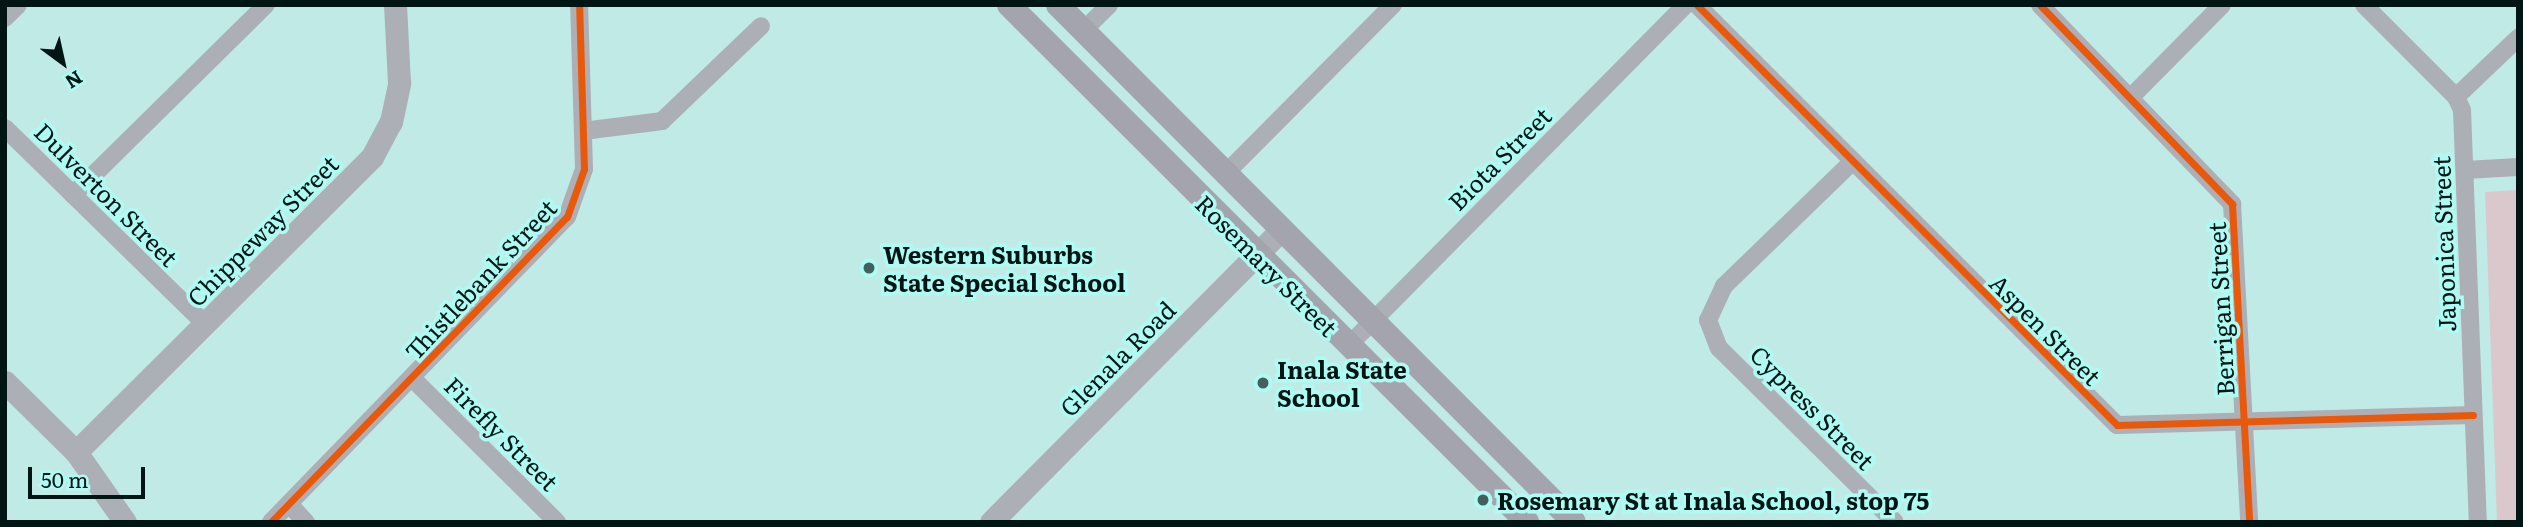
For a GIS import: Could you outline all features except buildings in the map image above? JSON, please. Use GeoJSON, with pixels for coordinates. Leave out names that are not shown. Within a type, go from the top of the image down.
{"type":"FeatureCollection","features":[{"type":"Feature","properties":{"kind":"main road","name":"Rosemary Street"},"geometry":{"type":"LineString","coordinates":[[1009,5],[1256,255],[1527,522]]}},
{"type":"Feature","properties":{"kind":"main road","name":"Rosemary Street"},"geometry":{"type":"LineString","coordinates":[[1058,5],[1224,175],[1574,522]]}},
{"type":"Feature","properties":{"kind":"street"},"geometry":{"type":"LineString","coordinates":[[5,18],[18,5]]}},
{"type":"Feature","properties":{"kind":"street"},"geometry":{"type":"LineString","coordinates":[[73,195],[266,5]]}},
{"type":"Feature","properties":{"kind":"street","name":"Chippeway Street"},"geometry":{"type":"LineString","coordinates":[[76,452],[372,157],[391,122],[399,83],[395,5]]}},
{"type":"Feature","properties":{"kind":"street","name":"Thistlebank Street"},"geometry":{"type":"LineString","coordinates":[[271,522],[413,379],[567,217],[584,169],[579,5]]}},
{"type":"Feature","properties":{"kind":"street"},"geometry":{"type":"LineString","coordinates":[[1083,31],[1109,5]]}},
{"type":"Feature","properties":{"kind":"street"},"geometry":{"type":"LineString","coordinates":[[1224,175],[1393,5]]}},
{"type":"Feature","properties":{"kind":"street","name":"Biota Street"},"geometry":{"type":"LineString","coordinates":[[1349,345],[1685,5]]}},
{"type":"Feature","properties":{"kind":"street","name":"Aspen Street"},"geometry":{"type":"LineString","coordinates":[[1697,5],[2117,425],[2473,415]]}},
{"type":"Feature","properties":{"kind":"street","name":"Berrigan Street"},"geometry":{"type":"LineString","coordinates":[[2040,5],[2224,191],[2237,216],[2249,522]]}},
{"type":"Feature","properties":{"kind":"street"},"geometry":{"type":"LineString","coordinates":[[2131,97],[2221,5]]}},
{"type":"Feature","properties":{"kind":"street"},"geometry":{"type":"LineString","coordinates":[[2364,5],[2456,97],[2518,37]]}},
{"type":"Feature","properties":{"kind":"street"},"geometry":{"type":"LineString","coordinates":[[583,131],[662,121],[761,26]]}},
{"type":"Feature","properties":{"kind":"street","name":"Japonica Street"},"geometry":{"type":"LineString","coordinates":[[2456,97],[2466,170],[2478,522]]}},
{"type":"Feature","properties":{"kind":"street","name":"Dulverton Street"},"geometry":{"type":"LineString","coordinates":[[5,128],[205,324]]}},
{"type":"Feature","properties":{"kind":"street","name":"Cypress Street"},"geometry":{"type":"LineString","coordinates":[[1853,161],[1724,286],[1708,320],[1719,348],[1895,522]]}},
{"type":"Feature","properties":{"kind":"street"},"geometry":{"type":"LineString","coordinates":[[2466,170],[2518,167]]}},
{"type":"Feature","properties":{"kind":"street","name":"Glenala Road"},"geometry":{"type":"LineString","coordinates":[[991,522],[1280,231]]}},
{"type":"Feature","properties":{"kind":"street","name":"Firefly Street"},"geometry":{"type":"LineString","coordinates":[[413,379],[557,522]]}},
{"type":"Feature","properties":{"kind":"street"},"geometry":{"type":"LineString","coordinates":[[5,382],[76,452],[125,522]]}},
{"type":"Feature","properties":{"kind":"street"},"geometry":{"type":"LineString","coordinates":[[289,504],[306,522]]}},
{"type":"Feature","properties":{"kind":"shaded area"},"geometry":{"type":"Polygon","coordinates":[[[2518,190],[2518,522],[2497,522],[2485,192],[2518,190]]]}},
{"type":"Feature","properties":{"kind":"cycle path"},"geometry":{"type":"LineString","coordinates":[[271,522],[567,217],[584,169],[579,5]]}},
{"type":"Feature","properties":{"kind":"cycle path"},"geometry":{"type":"LineString","coordinates":[[1697,5],[2117,425],[2473,415]]}},
{"type":"Feature","properties":{"kind":"cycle path"},"geometry":{"type":"LineString","coordinates":[[2040,5],[2232,204],[2249,522]]}},
{"type":"Feature","properties":{"kind":"place","name":"Western Suburbs State Special School"},"geometry":{"type":"Point","coordinates":[869,268]}},
{"type":"Feature","properties":{"kind":"place","name":"Inala State School"},"geometry":{"type":"Point","coordinates":[1263,383]}},
{"type":"Feature","properties":{"kind":"place","name":"Rosemary St at Inala School, stop 75"},"geometry":{"type":"Point","coordinates":[1483,500]}}]}
